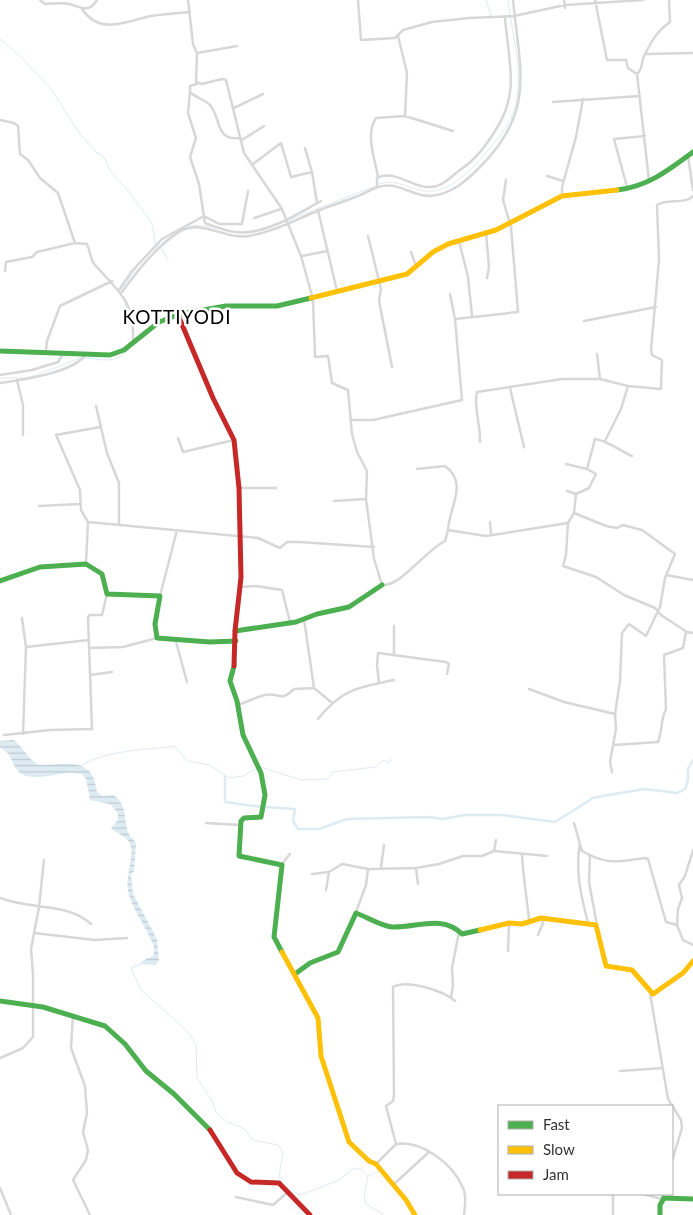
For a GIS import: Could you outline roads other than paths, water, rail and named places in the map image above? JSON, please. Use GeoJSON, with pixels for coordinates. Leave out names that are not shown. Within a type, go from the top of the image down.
{"type":"FeatureCollection","features":[{"type":"Feature","properties":{"kind":"main road"},"geometry":{"type":"LineString","coordinates":[[0,351],[117,354],[159,322],[178,315],[226,306],[277,306],[313,299],[337,291],[407,274],[433,252],[459,240],[486,233],[509,224],[562,196],[634,187],[649,182],[690,154]]}},
{"type":"Feature","properties":{"kind":"main road"},"geometry":{"type":"LineString","coordinates":[[178,315],[213,398],[234,440],[242,536],[235,632],[236,660],[230,681],[238,705],[243,735],[259,767],[265,795],[263,815],[259,818],[242,819],[240,825],[239,856],[282,864],[274,937],[318,1018],[321,1056],[349,1142],[369,1161],[376,1164],[394,1185],[415,1215]]}},
{"type":"Feature","properties":{"kind":"main road"},"geometry":{"type":"LineString","coordinates":[[0,581],[40,567],[86,564],[102,574],[107,594],[160,596],[155,624],[157,638],[210,642],[236,641]]}},
{"type":"Feature","properties":{"kind":"main road"},"geometry":{"type":"LineString","coordinates":[[235,632],[304,619],[349,607],[382,585]]}},
{"type":"Feature","properties":{"kind":"main road"},"geometry":{"type":"LineString","coordinates":[[295,974],[310,964],[338,952],[356,912],[390,926],[416,926],[441,922],[452,925],[459,932],[467,934],[509,923],[522,924],[529,920],[541,918],[598,927],[606,966],[632,970],[650,993],[656,994],[682,973],[693,961]]}},
{"type":"Feature","properties":{"kind":"main road"},"geometry":{"type":"LineString","coordinates":[[0,1001],[33,1004],[105,1026],[120,1039],[146,1071],[174,1094],[213,1133],[237,1173],[252,1182],[279,1183],[310,1215]]}},
{"type":"Feature","properties":{"kind":"main road"},"geometry":{"type":"LineString","coordinates":[[660,1215],[662,1197],[693,1199]]}},
{"type":"Feature","properties":{"kind":"street"},"geometry":{"type":"LineString","coordinates":[[40,0],[46,4],[71,5],[82,9],[91,20],[104,24],[128,24],[149,16],[190,12]]}},
{"type":"Feature","properties":{"kind":"street"},"geometry":{"type":"LineString","coordinates":[[71,0],[71,5]]}},
{"type":"Feature","properties":{"kind":"street"},"geometry":{"type":"LineString","coordinates":[[82,9],[92,7],[97,0]]}},
{"type":"Feature","properties":{"kind":"street"},"geometry":{"type":"LineString","coordinates":[[188,0],[193,44],[197,53],[197,84]]}},
{"type":"Feature","properties":{"kind":"street"},"geometry":{"type":"LineString","coordinates":[[358,0],[361,40],[383,40],[398,36],[403,30],[432,22],[469,18],[510,17],[596,1],[643,0]]}},
{"type":"Feature","properties":{"kind":"street"},"geometry":{"type":"LineString","coordinates":[[378,177],[397,177],[428,187],[439,186],[476,159],[503,121],[511,94],[510,17],[513,0]]}},
{"type":"Feature","properties":{"kind":"street"},"geometry":{"type":"LineString","coordinates":[[564,0],[565,6]]}},
{"type":"Feature","properties":{"kind":"street"},"geometry":{"type":"LineString","coordinates":[[637,74],[641,71],[646,54],[658,31],[670,22],[669,0]]}},
{"type":"Feature","properties":{"kind":"street"},"geometry":{"type":"LineString","coordinates":[[596,1],[606,60],[626,60],[628,68],[637,74]]}},
{"type":"Feature","properties":{"kind":"street"},"geometry":{"type":"LineString","coordinates":[[121,291],[142,266],[180,232],[201,227],[236,236],[248,236],[289,223],[377,187],[389,186],[429,196],[455,188],[482,165],[514,122],[522,92],[522,80],[510,17]]}},
{"type":"Feature","properties":{"kind":"street"},"geometry":{"type":"LineString","coordinates":[[398,36],[407,73],[405,116]]}},
{"type":"Feature","properties":{"kind":"street"},"geometry":{"type":"LineString","coordinates":[[197,53],[237,46]]}},
{"type":"Feature","properties":{"kind":"street"},"geometry":{"type":"LineString","coordinates":[[646,54],[693,53]]}},
{"type":"Feature","properties":{"kind":"street"},"geometry":{"type":"LineString","coordinates":[[637,74],[649,182]]}},
{"type":"Feature","properties":{"kind":"street"},"geometry":{"type":"LineString","coordinates":[[321,201],[286,219],[254,231],[237,232],[206,223],[199,184],[190,157],[196,138],[188,113],[190,86],[226,80],[244,153],[253,164],[275,203],[282,209],[286,219],[289,223],[301,256],[313,299],[315,357],[328,356],[332,383],[348,390],[352,434],[357,452],[368,471],[366,499],[374,559],[382,585],[397,582],[428,551],[445,541],[449,518],[458,491],[458,482],[445,466],[417,469]]}},
{"type":"Feature","properties":{"kind":"street"},"geometry":{"type":"LineString","coordinates":[[190,92],[211,106],[224,135],[229,138],[241,139],[264,126]]}},
{"type":"Feature","properties":{"kind":"street"},"geometry":{"type":"LineString","coordinates":[[234,108],[263,94]]}},
{"type":"Feature","properties":{"kind":"street"},"geometry":{"type":"LineString","coordinates":[[553,102],[639,96]]}},
{"type":"Feature","properties":{"kind":"street"},"geometry":{"type":"LineString","coordinates":[[562,196],[563,181],[576,137],[583,99]]}},
{"type":"Feature","properties":{"kind":"street"},"geometry":{"type":"LineString","coordinates":[[377,187],[376,181],[378,177],[371,138],[373,123],[380,116],[405,116],[453,131]]}},
{"type":"Feature","properties":{"kind":"street"},"geometry":{"type":"LineString","coordinates":[[0,120],[14,123],[18,126],[20,154],[28,160],[40,178],[58,193],[76,243]]}},
{"type":"Feature","properties":{"kind":"street"},"geometry":{"type":"LineString","coordinates":[[627,187],[614,139],[645,136]]}},
{"type":"Feature","properties":{"kind":"street"},"geometry":{"type":"LineString","coordinates":[[253,164],[281,143],[291,177],[312,172]]}},
{"type":"Feature","properties":{"kind":"street"},"geometry":{"type":"LineString","coordinates":[[305,148],[312,172],[317,203]]}},
{"type":"Feature","properties":{"kind":"street"},"geometry":{"type":"LineString","coordinates":[[690,154],[693,190]]}},
{"type":"Feature","properties":{"kind":"street"},"geometry":{"type":"LineString","coordinates":[[547,176],[563,181]]}},
{"type":"Feature","properties":{"kind":"street"},"geometry":{"type":"LineString","coordinates":[[455,319],[518,312],[509,224],[503,200],[506,180]]}},
{"type":"Feature","properties":{"kind":"street"},"geometry":{"type":"LineString","coordinates":[[204,216],[219,224],[242,224],[248,191]]}},
{"type":"Feature","properties":{"kind":"street"},"geometry":{"type":"LineString","coordinates":[[480,442],[481,427],[475,398],[477,392],[562,379],[600,379],[628,386],[661,389],[662,360],[652,354],[651,350],[659,260],[657,205],[661,202],[689,199],[693,196]]}},
{"type":"Feature","properties":{"kind":"street"},"geometry":{"type":"LineString","coordinates":[[254,218],[282,209]]}},
{"type":"Feature","properties":{"kind":"street"},"geometry":{"type":"LineString","coordinates":[[318,210],[337,291]]}},
{"type":"Feature","properties":{"kind":"street"},"geometry":{"type":"LineString","coordinates":[[121,291],[132,271],[162,239],[204,216]]}},
{"type":"Feature","properties":{"kind":"street"},"geometry":{"type":"LineString","coordinates":[[486,233],[489,267],[487,278]]}},
{"type":"Feature","properties":{"kind":"street"},"geometry":{"type":"LineString","coordinates":[[368,236],[381,289],[379,301],[392,366]]}},
{"type":"Feature","properties":{"kind":"street"},"geometry":{"type":"LineString","coordinates":[[459,240],[468,277],[472,316]]}},
{"type":"Feature","properties":{"kind":"street"},"geometry":{"type":"LineString","coordinates":[[5,271],[6,262],[32,257],[37,252],[76,243],[87,244],[94,264],[121,291],[130,311],[134,342]]}},
{"type":"Feature","properties":{"kind":"street"},"geometry":{"type":"LineString","coordinates":[[301,256],[327,251]]}},
{"type":"Feature","properties":{"kind":"street"},"geometry":{"type":"LineString","coordinates":[[411,252],[416,266]]}},
{"type":"Feature","properties":{"kind":"street"},"geometry":{"type":"LineString","coordinates":[[46,351],[47,341],[60,306],[112,281]]}},
{"type":"Feature","properties":{"kind":"street"},"geometry":{"type":"LineString","coordinates":[[352,420],[373,420],[462,400],[455,319],[450,294]]}},
{"type":"Feature","properties":{"kind":"street"},"geometry":{"type":"LineString","coordinates":[[584,321],[656,306]]}},
{"type":"Feature","properties":{"kind":"street"},"geometry":{"type":"LineString","coordinates":[[0,375],[32,370],[58,362],[63,352]]}},
{"type":"Feature","properties":{"kind":"street"},"geometry":{"type":"LineString","coordinates":[[0,383],[34,379],[80,361],[86,354]]}},
{"type":"Feature","properties":{"kind":"street"},"geometry":{"type":"LineString","coordinates":[[597,354],[600,379]]}},
{"type":"Feature","properties":{"kind":"street"},"geometry":{"type":"LineString","coordinates":[[18,380],[23,405],[23,435]]}},
{"type":"Feature","properties":{"kind":"street"},"geometry":{"type":"LineString","coordinates":[[606,441],[621,409],[628,386]]}},
{"type":"Feature","properties":{"kind":"street"},"geometry":{"type":"LineString","coordinates":[[510,388],[524,447]]}},
{"type":"Feature","properties":{"kind":"street"},"geometry":{"type":"LineString","coordinates":[[96,406],[100,428],[119,483],[119,524]]}},
{"type":"Feature","properties":{"kind":"street"},"geometry":{"type":"LineString","coordinates":[[86,564],[88,522],[80,504],[80,490],[56,435],[100,428]]}},
{"type":"Feature","properties":{"kind":"street"},"geometry":{"type":"LineString","coordinates":[[178,438],[182,452],[234,440]]}},
{"type":"Feature","properties":{"kind":"street"},"geometry":{"type":"LineString","coordinates":[[588,469],[595,439],[606,441],[632,456]]}},
{"type":"Feature","properties":{"kind":"street"},"geometry":{"type":"LineString","coordinates":[[566,464],[588,469],[596,474],[589,488],[576,494],[566,491]]}},
{"type":"Feature","properties":{"kind":"street"},"geometry":{"type":"LineString","coordinates":[[239,488],[276,488]]}},
{"type":"Feature","properties":{"kind":"street"},"geometry":{"type":"LineString","coordinates":[[576,494],[574,513],[568,523],[566,555],[563,566],[596,577],[624,595],[655,608],[686,632],[693,633]]}},
{"type":"Feature","properties":{"kind":"street"},"geometry":{"type":"LineString","coordinates":[[334,501],[366,499]]}},
{"type":"Feature","properties":{"kind":"street"},"geometry":{"type":"LineString","coordinates":[[39,506],[80,504]]}},
{"type":"Feature","properties":{"kind":"street"},"geometry":{"type":"LineString","coordinates":[[574,513],[606,526],[617,528],[623,525],[642,530],[675,554],[666,574],[659,612],[646,636],[629,624],[622,633],[620,681],[615,714],[614,745],[610,762],[612,772]]}},
{"type":"Feature","properties":{"kind":"street"},"geometry":{"type":"LineString","coordinates":[[88,522],[258,538],[280,548],[287,542],[299,542],[374,548]]}},
{"type":"Feature","properties":{"kind":"street"},"geometry":{"type":"LineString","coordinates":[[490,522],[491,534]]}},
{"type":"Feature","properties":{"kind":"street"},"geometry":{"type":"LineString","coordinates":[[448,530],[486,536],[491,534],[500,536],[527,529],[568,523]]}},
{"type":"Feature","properties":{"kind":"street"},"geometry":{"type":"LineString","coordinates":[[160,596],[176,530]]}},
{"type":"Feature","properties":{"kind":"street"},"geometry":{"type":"LineString","coordinates":[[666,574],[693,580]]}},
{"type":"Feature","properties":{"kind":"street"},"geometry":{"type":"LineString","coordinates":[[239,587],[256,586],[282,590],[290,622]]}},
{"type":"Feature","properties":{"kind":"street"},"geometry":{"type":"LineString","coordinates":[[4,735],[50,730],[92,729],[88,617],[90,615],[102,615],[107,594]]}},
{"type":"Feature","properties":{"kind":"street"},"geometry":{"type":"LineString","coordinates":[[22,618],[26,647],[23,734]]}},
{"type":"Feature","properties":{"kind":"street"},"geometry":{"type":"LineString","coordinates":[[304,619],[314,688],[331,702]]}},
{"type":"Feature","properties":{"kind":"street"},"geometry":{"type":"LineString","coordinates":[[394,626],[394,654]]}},
{"type":"Feature","properties":{"kind":"street"},"geometry":{"type":"LineString","coordinates":[[614,745],[658,742],[662,732],[661,715],[666,709],[664,655],[683,648],[686,632]]}},
{"type":"Feature","properties":{"kind":"street"},"geometry":{"type":"LineString","coordinates":[[90,648],[123,647],[157,638]]}},
{"type":"Feature","properties":{"kind":"street"},"geometry":{"type":"LineString","coordinates":[[175,638],[187,682]]}},
{"type":"Feature","properties":{"kind":"street"},"geometry":{"type":"LineString","coordinates":[[26,647],[89,640]]}},
{"type":"Feature","properties":{"kind":"street"},"geometry":{"type":"LineString","coordinates":[[379,683],[377,653],[446,662],[449,664],[448,674]]}},
{"type":"Feature","properties":{"kind":"street"},"geometry":{"type":"LineString","coordinates":[[90,675],[112,672]]}},
{"type":"Feature","properties":{"kind":"street"},"geometry":{"type":"LineString","coordinates":[[318,719],[331,702],[344,693],[394,680]]}},
{"type":"Feature","properties":{"kind":"street"},"geometry":{"type":"LineString","coordinates":[[238,705],[270,694],[281,697],[288,696],[294,689],[314,688]]}},
{"type":"Feature","properties":{"kind":"street"},"geometry":{"type":"LineString","coordinates":[[529,689],[564,702],[615,714]]}},
{"type":"Feature","properties":{"kind":"street"},"geometry":{"type":"LineString","coordinates":[[574,823],[582,851],[599,860],[609,862],[648,860],[666,922],[677,925]]}},
{"type":"Feature","properties":{"kind":"street"},"geometry":{"type":"LineString","coordinates":[[206,824],[240,825]]}},
{"type":"Feature","properties":{"kind":"street"},"geometry":{"type":"LineString","coordinates":[[494,851],[496,840]]}},
{"type":"Feature","properties":{"kind":"street"},"geometry":{"type":"LineString","coordinates":[[580,843],[577,860],[579,890],[588,925]]}},
{"type":"Feature","properties":{"kind":"street"},"geometry":{"type":"LineString","coordinates":[[381,867],[384,845]]}},
{"type":"Feature","properties":{"kind":"street"},"geometry":{"type":"LineString","coordinates":[[693,850],[685,876],[679,885],[682,898],[678,910],[677,925],[683,940],[693,945]]}},
{"type":"Feature","properties":{"kind":"street"},"geometry":{"type":"LineString","coordinates":[[312,874],[329,872],[342,864],[368,868],[416,868],[439,864],[463,856],[482,856],[494,851],[547,856]]}},
{"type":"Feature","properties":{"kind":"street"},"geometry":{"type":"LineString","coordinates":[[282,864],[290,854]]}},
{"type":"Feature","properties":{"kind":"street"},"geometry":{"type":"LineString","coordinates":[[522,855],[523,881],[527,892],[529,920]]}},
{"type":"Feature","properties":{"kind":"street"},"geometry":{"type":"LineString","coordinates":[[590,855],[589,882],[598,927]]}},
{"type":"Feature","properties":{"kind":"street"},"geometry":{"type":"LineString","coordinates":[[0,1058],[23,1048],[32,1037],[31,949],[39,907],[44,860]]}},
{"type":"Feature","properties":{"kind":"street"},"geometry":{"type":"LineString","coordinates":[[356,912],[366,885],[368,868]]}},
{"type":"Feature","properties":{"kind":"street"},"geometry":{"type":"LineString","coordinates":[[416,868],[418,884]]}},
{"type":"Feature","properties":{"kind":"street"},"geometry":{"type":"LineString","coordinates":[[326,890],[329,872]]}},
{"type":"Feature","properties":{"kind":"street"},"geometry":{"type":"LineString","coordinates":[[0,898],[18,904],[75,912],[91,924]]}},
{"type":"Feature","properties":{"kind":"street"},"geometry":{"type":"LineString","coordinates":[[538,936],[544,923],[541,918]]}},
{"type":"Feature","properties":{"kind":"street"},"geometry":{"type":"LineString","coordinates":[[508,951],[509,923]]}},
{"type":"Feature","properties":{"kind":"street"},"geometry":{"type":"LineString","coordinates":[[451,997],[453,986],[452,968],[459,932]]}},
{"type":"Feature","properties":{"kind":"street"},"geometry":{"type":"LineString","coordinates":[[34,933],[95,940],[127,938]]}},
{"type":"Feature","properties":{"kind":"street"},"geometry":{"type":"LineString","coordinates":[[396,1144],[386,1106],[393,1101],[394,1094],[393,987],[398,984],[430,988],[451,997],[455,1001]]}},
{"type":"Feature","properties":{"kind":"street"},"geometry":{"type":"LineString","coordinates":[[650,993],[668,1099],[672,1105]]}},
{"type":"Feature","properties":{"kind":"street"},"geometry":{"type":"LineString","coordinates":[[73,1015],[71,1048],[86,1086],[87,1113],[83,1132],[88,1150],[86,1160],[73,1180],[90,1215]]}},
{"type":"Feature","properties":{"kind":"street"},"geometry":{"type":"LineString","coordinates":[[620,1071],[663,1068]]}},
{"type":"Feature","properties":{"kind":"street"},"geometry":{"type":"LineString","coordinates":[[673,1107],[681,1120],[682,1128],[673,1158]]}},
{"type":"Feature","properties":{"kind":"street"},"geometry":{"type":"LineString","coordinates":[[376,1164],[396,1144],[414,1144],[429,1152],[444,1162],[463,1187],[464,1215]]}},
{"type":"Feature","properties":{"kind":"street"},"geometry":{"type":"LineString","coordinates":[[394,1185],[429,1152]]}},
{"type":"Feature","properties":{"kind":"street"},"geometry":{"type":"LineString","coordinates":[[0,1188],[11,1215]]}},
{"type":"Feature","properties":{"kind":"street"},"geometry":{"type":"LineString","coordinates":[[236,1197],[273,1205],[288,1192]]}},
{"type":"Feature","properties":{"kind":"street"},"geometry":{"type":"LineString","coordinates":[[613,1195],[613,1215]]}},
{"type":"Feature","properties":{"kind":"street"},"geometry":{"type":"LineString","coordinates":[[649,1195],[662,1197]]}},
{"type":"Feature","properties":{"kind":"waterway"},"geometry":{"type":"LineString","coordinates":[[486,0],[491,16]]}},
{"type":"Feature","properties":{"kind":"waterway"},"geometry":{"type":"LineString","coordinates":[[379,184],[386,182],[400,184],[427,191],[434,191],[448,186],[473,167],[504,130],[510,120],[518,91],[517,61],[508,0]]}},
{"type":"Feature","properties":{"kind":"waterway"},"geometry":{"type":"LineString","coordinates":[[0,39],[21,57],[51,89],[80,134],[96,152],[104,157],[111,172],[130,193],[149,219],[153,227],[155,244]]}},
{"type":"Feature","properties":{"kind":"waterway"},"geometry":{"type":"LineString","coordinates":[[284,222],[375,186]]}},
{"type":"Feature","properties":{"kind":"waterway"},"geometry":{"type":"LineString","coordinates":[[185,227],[194,225],[240,233],[259,231]]}},
{"type":"Feature","properties":{"kind":"waterway"},"geometry":{"type":"LineString","coordinates":[[151,252],[171,236]]}},
{"type":"Feature","properties":{"kind":"waterway"},"geometry":{"type":"LineString","coordinates":[[161,248],[168,260]]}},
{"type":"Feature","properties":{"kind":"waterway"},"geometry":{"type":"LineString","coordinates":[[121,290],[138,266]]}},
{"type":"Feature","properties":{"kind":"waterway"},"geometry":{"type":"LineString","coordinates":[[125,303],[132,330]]}},
{"type":"Feature","properties":{"kind":"waterway"},"geometry":{"type":"LineString","coordinates":[[85,358],[114,359],[129,349]]}},
{"type":"Feature","properties":{"kind":"waterway"},"geometry":{"type":"LineString","coordinates":[[0,378],[25,378],[80,358]]}},
{"type":"Feature","properties":{"kind":"waterway"},"geometry":{"type":"LineString","coordinates":[[79,767],[90,761],[113,754],[174,746],[188,761],[209,765],[229,778],[243,776],[257,768]]}},
{"type":"Feature","properties":{"kind":"waterway"},"geometry":{"type":"LineString","coordinates":[[260,767],[302,780],[327,779],[333,772],[375,767],[383,760],[389,763],[391,758]]}},
{"type":"Feature","properties":{"kind":"waterway"},"geometry":{"type":"LineString","coordinates":[[266,807],[295,809],[293,821],[298,829],[319,829],[347,819],[429,817],[443,819],[464,815],[503,815],[555,822],[593,798],[645,789],[677,793],[685,789],[688,780],[688,769],[693,760]]}},
{"type":"Feature","properties":{"kind":"waterway"},"geometry":{"type":"LineString","coordinates":[[225,776],[225,802],[262,807]]}},
{"type":"Feature","properties":{"kind":"waterway"},"geometry":{"type":"LineString","coordinates":[[142,964],[131,968],[141,990],[186,1030],[196,1044],[197,1078],[212,1101],[216,1112],[227,1122],[243,1128],[253,1140],[278,1145],[283,1152],[280,1173],[282,1184],[292,1192],[301,1195],[339,1180],[354,1168],[362,1170],[368,1177],[364,1196],[366,1204],[384,1215]]}},
{"type":"Feature","properties":{"kind":"waterway"},"geometry":{"type":"LineString","coordinates":[[368,1176],[380,1171]]}},
{"type":"Feature","properties":{"kind":"district","name":"KOTTIYODI"},"geometry":{"type":"Point","coordinates":[177,316]}}]}
